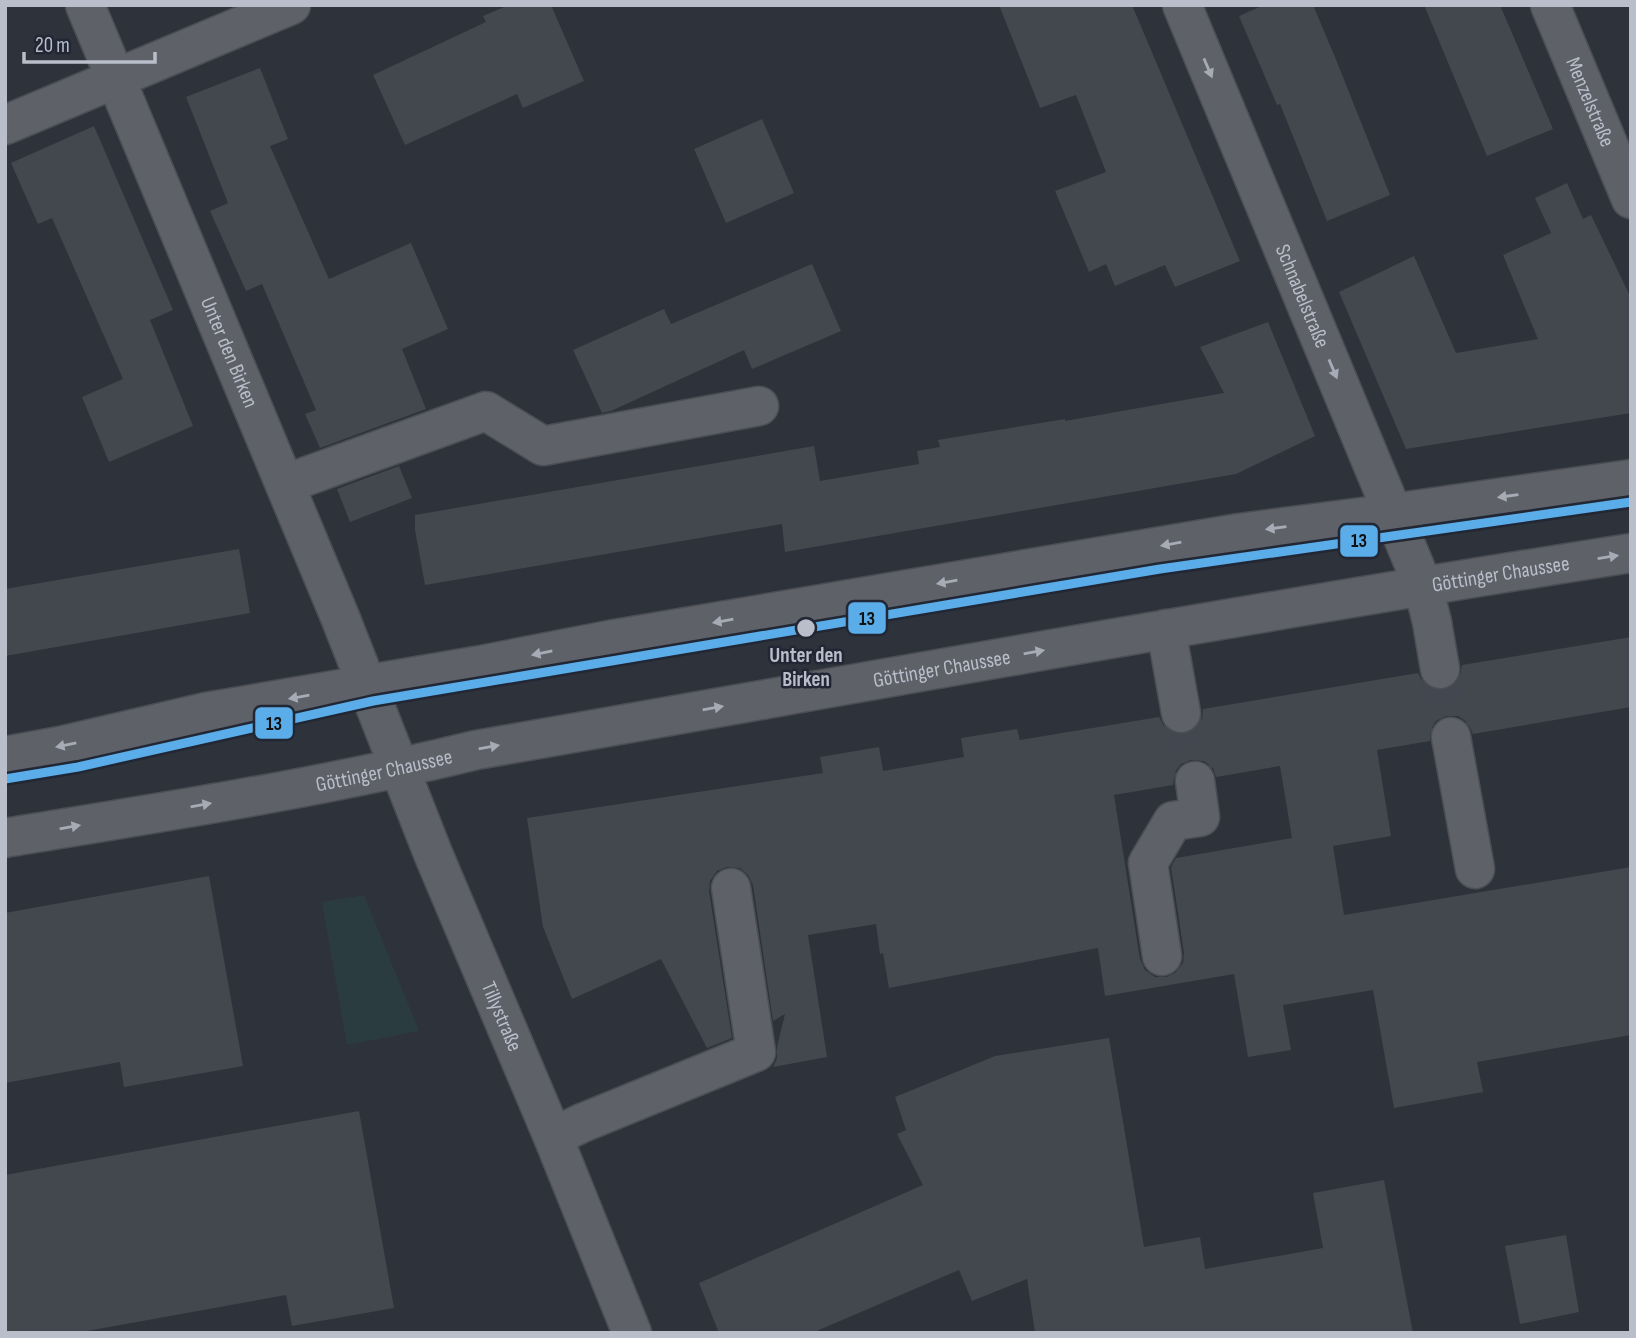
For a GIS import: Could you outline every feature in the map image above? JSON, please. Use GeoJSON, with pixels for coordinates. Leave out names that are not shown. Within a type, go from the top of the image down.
{"type":"FeatureCollection","features":[{"type":"Feature","properties":{"kind":"street","name":"Unter den Birken"},"geometry":{"type":"LineString","coordinates":[[85,5],[370,693]]}},
{"type":"Feature","properties":{"kind":"street"},"geometry":{"type":"LineString","coordinates":[[5,125],[291,5]]}},
{"type":"Feature","properties":{"kind":"street","name":"Schnabelstraße"},"geometry":{"type":"LineString","coordinates":[[1182,5],[1423,586],[1440,669]]}},
{"type":"Feature","properties":{"kind":"street","name":"Menzelstraße"},"geometry":{"type":"LineString","coordinates":[[1550,5],[1631,199]]}},
{"type":"Feature","properties":{"kind":"street"},"geometry":{"type":"LineString","coordinates":[[285,484],[486,411],[543,446],[759,406]]}},
{"type":"Feature","properties":{"kind":"street"},"geometry":{"type":"LineString","coordinates":[[5,756],[206,712],[370,693],[481,665],[609,640],[1239,533],[1631,479]]}},
{"type":"Feature","properties":{"kind":"street","name":"Göttinger Chaussee"},"geometry":{"type":"LineString","coordinates":[[5,838],[320,785],[489,747],[1166,629],[1631,553]]}},
{"type":"Feature","properties":{"kind":"street"},"geometry":{"type":"LineString","coordinates":[[1166,629],[1181,713]]}},
{"type":"Feature","properties":{"kind":"street","name":"Tillystraße"},"geometry":{"type":"LineString","coordinates":[[370,693],[434,856],[553,1137],[632,1333]]}},
{"type":"Feature","properties":{"kind":"street"},"geometry":{"type":"LineString","coordinates":[[1451,737],[1475,869]]}},
{"type":"Feature","properties":{"kind":"street"},"geometry":{"type":"LineString","coordinates":[[1162,956],[1148,863],[1174,821],[1200,817],[1195,781]]}},
{"type":"Feature","properties":{"kind":"street"},"geometry":{"type":"LineString","coordinates":[[553,1137],[756,1052],[730,888]]}},
{"type":"Feature","properties":{"kind":"shaded area"},"geometry":{"type":"Polygon","coordinates":[[[364,895],[419,1031],[347,1045],[322,902],[364,895]]]}},
{"type":"Feature","properties":{"kind":"building"},"geometry":{"type":"Polygon","coordinates":[[[509,5],[551,5],[584,81],[523,108],[517,94],[405,145],[373,75],[486,22],[483,16],[509,5]]]}},
{"type":"Feature","properties":{"kind":"building"},"geometry":{"type":"Polygon","coordinates":[[[999,5],[1132,5],[1240,261],[1175,287],[1165,265],[1115,286],[1106,264],[1089,272],[1055,191],[1106,172],[1076,95],[1040,108],[999,5]]]}},
{"type":"Feature","properties":{"kind":"building"},"geometry":{"type":"Polygon","coordinates":[[[1264,5],[1313,5],[1390,195],[1327,221],[1280,104],[1277,105],[1239,16],[1264,5]]]}},
{"type":"Feature","properties":{"kind":"building"},"geometry":{"type":"Polygon","coordinates":[[[1424,5],[1500,5],[1553,129],[1487,156],[1424,5]]]}},
{"type":"Feature","properties":{"kind":"building"},"geometry":{"type":"Polygon","coordinates":[[[260,68],[288,139],[270,146],[329,279],[411,243],[448,329],[402,349],[426,409],[320,448],[305,414],[316,410],[262,284],[246,291],[210,211],[228,203],[186,97],[260,68]]]}},
{"type":"Feature","properties":{"kind":"building"},"geometry":{"type":"Polygon","coordinates":[[[762,119],[794,193],[726,223],[694,149],[762,119]]]}},
{"type":"Feature","properties":{"kind":"building"},"geometry":{"type":"Polygon","coordinates":[[[94,126],[173,310],[150,320],[193,426],[109,462],[82,397],[123,379],[52,218],[38,224],[11,163],[94,126]]]}},
{"type":"Feature","properties":{"kind":"building"},"geometry":{"type":"Polygon","coordinates":[[[1567,183],[1583,219],[1591,215],[1631,298],[1631,413],[1406,449],[1339,292],[1414,256],[1456,353],[1538,339],[1503,255],[1551,233],[1535,198],[1567,183]]]}},
{"type":"Feature","properties":{"kind":"building"},"geometry":{"type":"Polygon","coordinates":[[[812,264],[841,331],[752,369],[744,350],[602,413],[573,350],[664,309],[671,324],[812,264]]]}},
{"type":"Feature","properties":{"kind":"building"},"geometry":{"type":"Polygon","coordinates":[[[1268,322],[1315,436],[1236,474],[785,552],[782,524],[425,585],[415,530],[415,515],[814,446],[820,481],[919,464],[917,451],[940,447],[938,440],[1224,393],[1200,347],[1268,322]]]}},
{"type":"Feature","properties":{"kind":"building"},"geometry":{"type":"Polygon","coordinates":[[[399,466],[412,498],[350,522],[337,489],[399,466]]]}},
{"type":"Feature","properties":{"kind":"building"},"geometry":{"type":"Polygon","coordinates":[[[239,549],[250,613],[5,656],[5,589],[239,549]]]}},
{"type":"Feature","properties":{"kind":"building"},"geometry":{"type":"Polygon","coordinates":[[[1631,637],[1631,707],[1473,734],[1467,722],[1458,716],[1446,716],[1436,721],[1431,729],[1430,741],[1377,750],[1391,836],[1333,846],[1344,915],[1631,867],[1631,1035],[1477,1062],[1483,1092],[1394,1108],[1373,990],[1283,1005],[1291,1050],[1248,1057],[1234,974],[1105,996],[1098,948],[889,988],[876,924],[808,935],[827,1057],[773,1067],[785,1014],[773,1021],[753,885],[748,875],[740,868],[727,867],[717,871],[710,881],[709,891],[732,1038],[707,1048],[661,959],[572,999],[543,927],[527,818],[823,773],[820,757],[879,747],[883,771],[964,757],[961,738],[1017,729],[1020,740],[1159,717],[1165,728],[1174,734],[1184,735],[1196,729],[1202,720],[1203,709],[1418,673],[1423,682],[1432,689],[1444,690],[1453,686],[1460,677],[1462,665],[1631,637]],[[1191,760],[1181,764],[1175,772],[1173,785],[1114,795],[1140,959],[1145,970],[1155,977],[1166,977],[1175,973],[1183,963],[1184,953],[1171,867],[1176,858],[1292,838],[1280,766],[1216,777],[1213,768],[1204,761],[1191,760]]]}},
{"type":"Feature","properties":{"kind":"building"},"geometry":{"type":"Polygon","coordinates":[[[209,876],[243,1066],[124,1087],[120,1062],[5,1083],[5,913],[209,876]]]}},
{"type":"Feature","properties":{"kind":"building"},"geometry":{"type":"Polygon","coordinates":[[[1109,1038],[1144,1247],[1200,1237],[1205,1269],[1323,1248],[1313,1193],[1384,1180],[1413,1333],[1035,1333],[1027,1279],[972,1301],[959,1270],[812,1333],[719,1333],[699,1283],[923,1185],[897,1134],[906,1130],[895,1097],[995,1056],[1109,1038]]]}},
{"type":"Feature","properties":{"kind":"building"},"geometry":{"type":"Polygon","coordinates":[[[359,1111],[394,1308],[292,1326],[286,1295],[76,1333],[5,1333],[5,1175],[359,1111]]]}},
{"type":"Feature","properties":{"kind":"building"},"geometry":{"type":"Polygon","coordinates":[[[1566,1235],[1579,1312],[1520,1324],[1505,1246],[1566,1235]]]}},
{"type":"Feature","properties":{"kind":"tunnel"},"geometry":{"type":"LineString","coordinates":[[1440,669],[1451,737]]}},
{"type":"Feature","properties":{"kind":"tunnel"},"geometry":{"type":"LineString","coordinates":[[1181,713],[1195,781]]}},
{"type":"Feature","properties":{"kind":"transit line","name":"13"},"geometry":{"type":"LineString","coordinates":[[5,779],[78,767],[373,701],[1160,569],[1631,502]]}},
{"type":"Feature","properties":{"kind":"place","name":"Unter den Birken"},"geometry":{"type":"Point","coordinates":[806,628]}}]}
